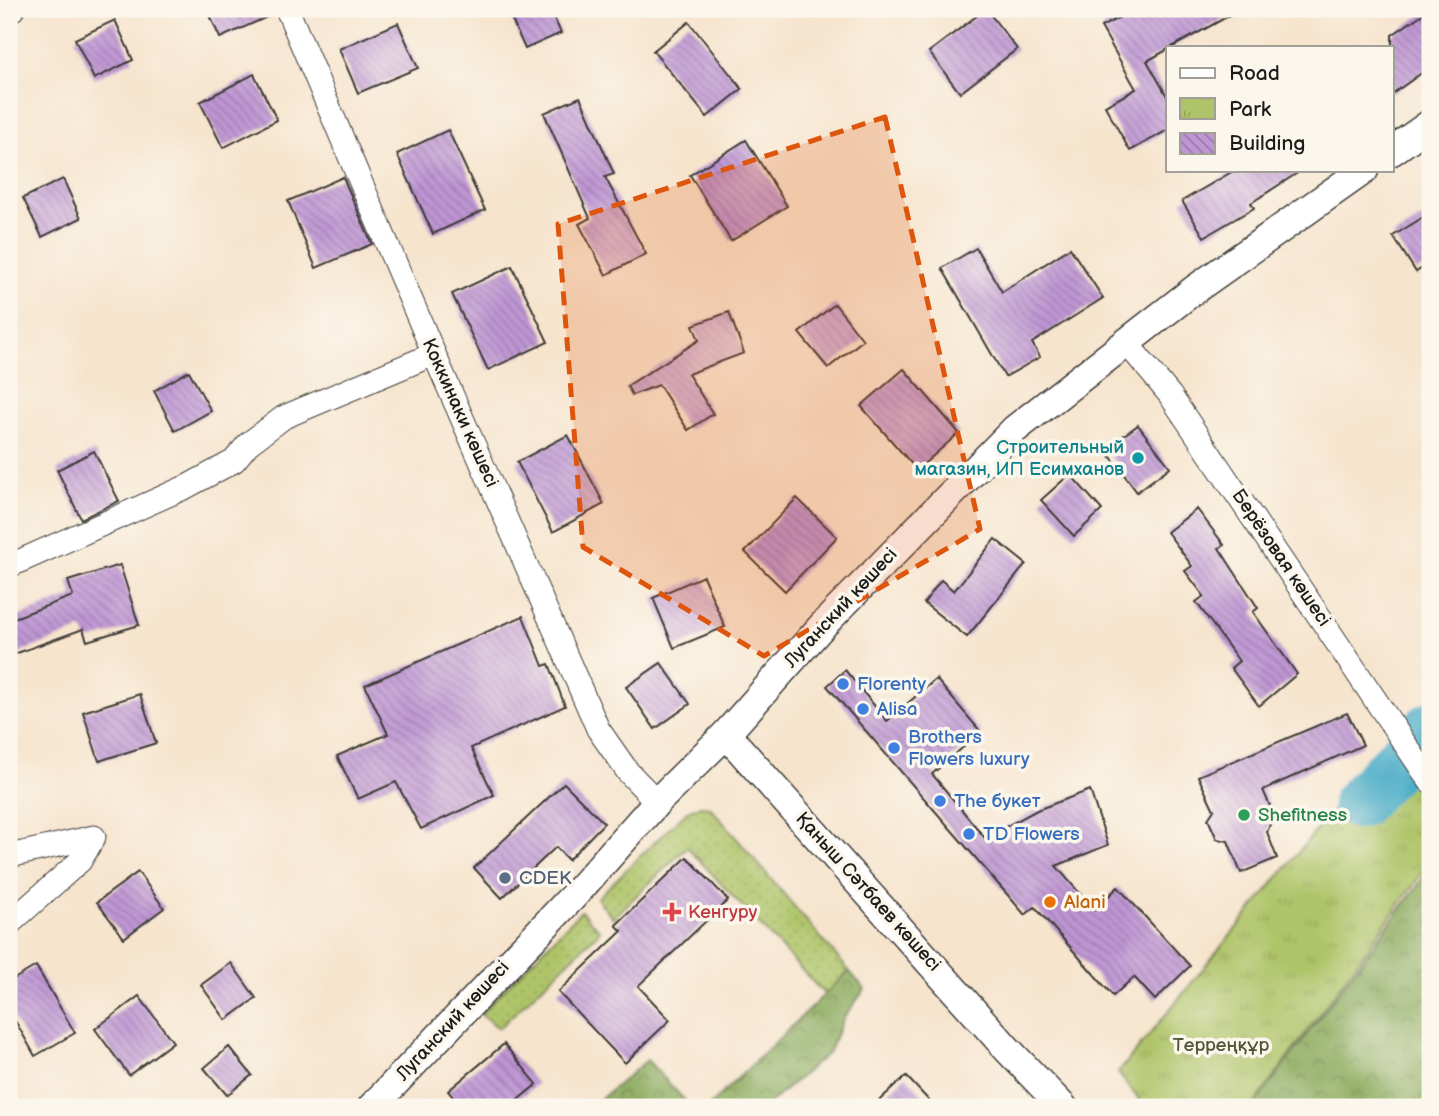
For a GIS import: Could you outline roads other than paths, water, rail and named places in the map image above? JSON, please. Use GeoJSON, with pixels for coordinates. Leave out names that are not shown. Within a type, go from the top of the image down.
{"type":"FeatureCollection","features":[{"type":"Feature","properties":{"kind":"street","name":"Коккинаки көшесі"},"geometry":{"type":"LineString","coordinates":[[287,9],[598,729],[628,772],[657,802]]}},
{"type":"Feature","properties":{"kind":"street"},"geometry":{"type":"LineString","coordinates":[[1394,149],[1430,124]]}},
{"type":"Feature","properties":{"kind":"street","name":"Луганский көшесі"},"geometry":{"type":"LineString","coordinates":[[372,1107],[579,890],[657,802],[726,734],[823,625],[1015,429],[1125,341],[1361,172]]}},
{"type":"Feature","properties":{"kind":"street","name":"Берёзовая көшесі"},"geometry":{"type":"LineString","coordinates":[[1125,341],[1170,395],[1394,731],[1430,780]]}},
{"type":"Feature","properties":{"kind":"street"},"geometry":{"type":"LineString","coordinates":[[9,566],[188,486],[234,461],[248,444],[285,417],[434,354]]}},
{"type":"Feature","properties":{"kind":"street","name":"Қаныш Сәтбаев көшесі"},"geometry":{"type":"LineString","coordinates":[[726,734],[1009,1051],[1063,1107]]}},
{"type":"Feature","properties":{"kind":"street"},"geometry":{"type":"LineString","coordinates":[[9,856],[94,837],[80,861],[9,924]]}},
{"type":"Feature","properties":{"kind":"street","name":"Қаныш Сәтбаев көшесі"},"geometry":{"type":"LineString","coordinates":[[1009,1051],[1052,1107]]}},
{"type":"Feature","properties":{"kind":"waterway"},"geometry":{"type":"LineString","coordinates":[[1358,803],[1430,728]]}},
{"type":"Feature","properties":{"kind":"place","name":"Строительный магазин, ИП Есимханов"},"geometry":{"type":"Point","coordinates":[1138,458]}},
{"type":"Feature","properties":{"kind":"place","name":"Florenty"},"geometry":{"type":"Point","coordinates":[843,684]}},
{"type":"Feature","properties":{"kind":"place","name":"Alisa"},"geometry":{"type":"Point","coordinates":[863,709]}},
{"type":"Feature","properties":{"kind":"place","name":"Brothers Flowers luxury"},"geometry":{"type":"Point","coordinates":[894,748]}},
{"type":"Feature","properties":{"kind":"place","name":"The букет"},"geometry":{"type":"Point","coordinates":[940,801]}},
{"type":"Feature","properties":{"kind":"place","name":"Shefitness"},"geometry":{"type":"Point","coordinates":[1244,815]}},
{"type":"Feature","properties":{"kind":"place","name":"TD Flowers"},"geometry":{"type":"Point","coordinates":[969,834]}},
{"type":"Feature","properties":{"kind":"place","name":"CDEK"},"geometry":{"type":"Point","coordinates":[505,878]}},
{"type":"Feature","properties":{"kind":"place","name":"Alani"},"geometry":{"type":"Point","coordinates":[1050,902]}},
{"type":"Feature","properties":{"kind":"place","name":"Кенгуру"},"geometry":{"type":"Point","coordinates":[672,912]}},
{"type":"Feature","properties":{"kind":"park label","name":"Терреңқұр"},"geometry":{"type":"Point","coordinates":[1221,1045]}}]}
